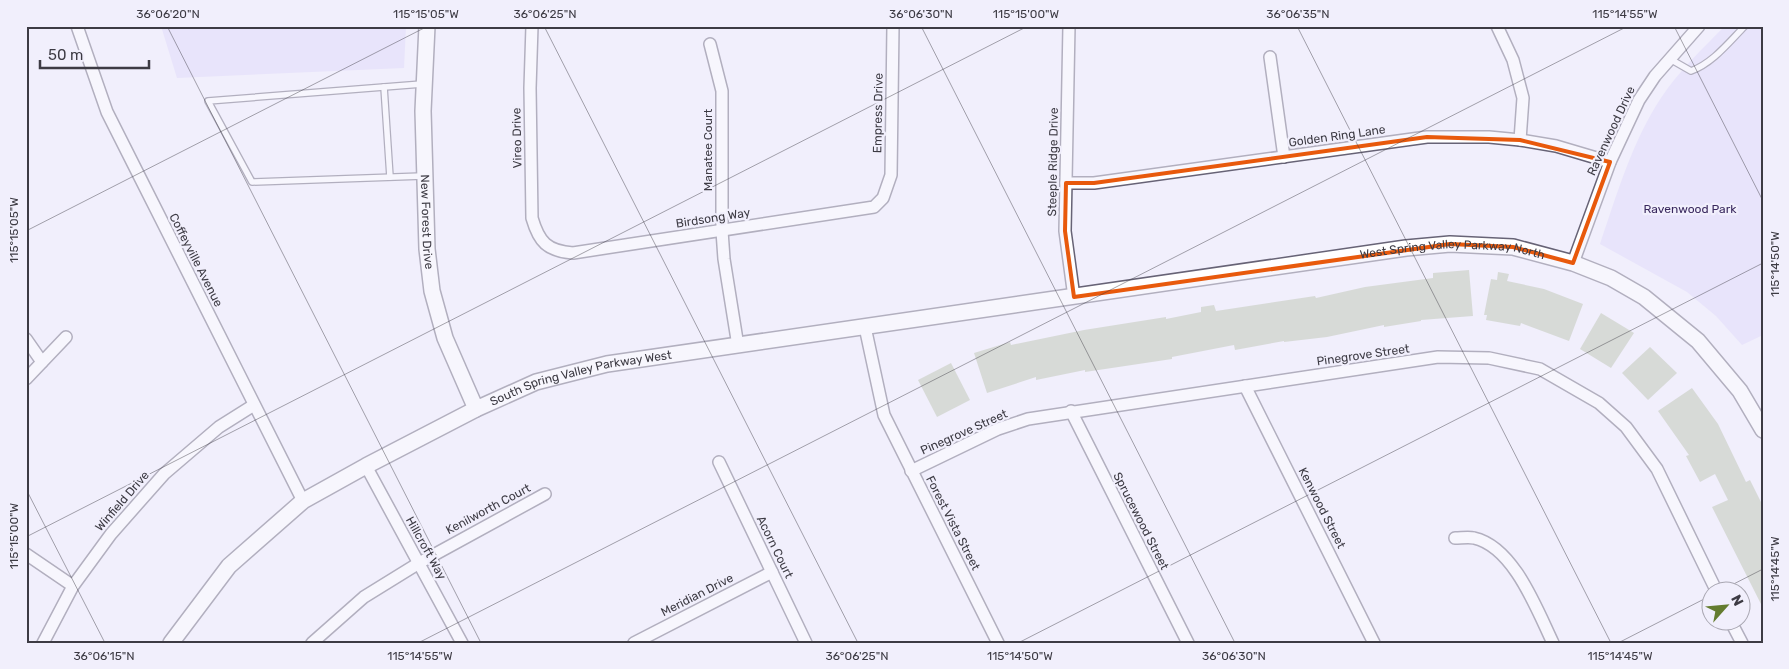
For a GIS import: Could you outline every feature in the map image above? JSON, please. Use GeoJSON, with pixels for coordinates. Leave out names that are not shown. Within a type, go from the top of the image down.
{"type":"FeatureCollection","features":[{"type":"Feature","properties":{"kind":"street","name":"Coffeyville Avenue"},"geometry":{"type":"LineString","coordinates":[[77,26],[107,112],[303,501]]}},
{"type":"Feature","properties":{"kind":"street","name":"New Forest Drive"},"geometry":{"type":"LineString","coordinates":[[427,26],[423,110],[427,249],[432,290],[444,338],[476,409]]}},
{"type":"Feature","properties":{"kind":"street","name":"Vireo Drive"},"geometry":{"type":"LineString","coordinates":[[532,26],[530,88],[532,218],[537,234],[546,245]]}},
{"type":"Feature","properties":{"kind":"street","name":"Empress Drive"},"geometry":{"type":"LineString","coordinates":[[883,198],[891,175],[894,26]]}},
{"type":"Feature","properties":{"kind":"street","name":"Steeple Ridge Drive"},"geometry":{"type":"LineString","coordinates":[[1069,26],[1065,231],[1074,297]]}},
{"type":"Feature","properties":{"kind":"street"},"geometry":{"type":"LineString","coordinates":[[1497,26],[1514,60],[1523,98],[1520,140]]}},
{"type":"Feature","properties":{"kind":"street","name":"Ravenwood Drive"},"geometry":{"type":"LineString","coordinates":[[1573,263],[1610,162],[1638,100],[1694,28]]}},
{"type":"Feature","properties":{"kind":"street","name":"Manatee Court"},"geometry":{"type":"LineString","coordinates":[[710,44],[722,91],[722,231],[724,259],[738,346]]}},
{"type":"Feature","properties":{"kind":"street"},"geometry":{"type":"LineString","coordinates":[[1270,57],[1284,157]]}},
{"type":"Feature","properties":{"kind":"street","name":"Golden Ring Lane"},"geometry":{"type":"LineString","coordinates":[[1066,183],[1094,183],[1427,137],[1489,137],[1520,140],[1556,146],[1610,162]]}},
{"type":"Feature","properties":{"kind":"street","name":"Birdsong Way"},"geometry":{"type":"LineString","coordinates":[[546,245],[559,252],[573,253],[874,207],[883,198]]}},
{"type":"Feature","properties":{"kind":"street","name":"West Spring Valley Parkway North"},"geometry":{"type":"LineString","coordinates":[[1074,297],[1406,248],[1450,244],[1513,247],[1573,263],[1611,278],[1644,297],[1698,341],[1740,391],[1763,430]]}},
{"type":"Feature","properties":{"kind":"street","name":"South Spring Valley Parkway West"},"geometry":{"type":"LineString","coordinates":[[171,643],[229,566],[303,501],[476,409],[536,382],[607,364],[1074,297]]}},
{"type":"Feature","properties":{"kind":"street","name":"Forest Vista Street"},"geometry":{"type":"LineString","coordinates":[[865,327],[884,415],[998,643]]}},
{"type":"Feature","properties":{"kind":"street"},"geometry":{"type":"LineString","coordinates":[[26,379],[66,337]]}},
{"type":"Feature","properties":{"kind":"street"},"geometry":{"type":"LineString","coordinates":[[26,339],[42,362]]}},
{"type":"Feature","properties":{"kind":"street","name":"Pinegrove Street"},"geometry":{"type":"LineString","coordinates":[[911,471],[998,429],[1028,419],[1071,411],[1438,358],[1489,358],[1540,369],[1599,403],[1626,427],[1656,469],[1712,582]]}},
{"type":"Feature","properties":{"kind":"street","name":"Kenwood Street"},"geometry":{"type":"LineString","coordinates":[[1245,386],[1374,643]]}},
{"type":"Feature","properties":{"kind":"street","name":"Winfield Drive"},"geometry":{"type":"LineString","coordinates":[[43,643],[73,586],[111,534],[164,474],[219,427],[254,405]]}},
{"type":"Feature","properties":{"kind":"street","name":"Sprucewood Street"},"geometry":{"type":"LineString","coordinates":[[1071,411],[1188,643]]}},
{"type":"Feature","properties":{"kind":"street","name":"Acorn Court"},"geometry":{"type":"LineString","coordinates":[[719,462],[806,643]]}},
{"type":"Feature","properties":{"kind":"street","name":"Hillcroft Way"},"geometry":{"type":"LineString","coordinates":[[366,466],[462,643]]}},
{"type":"Feature","properties":{"kind":"street","name":"Kenilworth Court"},"geometry":{"type":"LineString","coordinates":[[312,643],[364,597],[419,562],[545,494]]}},
{"type":"Feature","properties":{"kind":"street"},"geometry":{"type":"LineString","coordinates":[[1455,538],[1474,538],[1497,549],[1519,574],[1553,643]]}},
{"type":"Feature","properties":{"kind":"street"},"geometry":{"type":"LineString","coordinates":[[26,554],[73,586]]}},
{"type":"Feature","properties":{"kind":"street","name":"Meridian Drive"},"geometry":{"type":"LineString","coordinates":[[634,643],[772,572]]}},
{"type":"Feature","properties":{"kind":"lane"},"geometry":{"type":"LineString","coordinates":[[1670,58],[1691,71],[1712,60],[1745,26]]}},
{"type":"Feature","properties":{"kind":"lane"},"geometry":{"type":"LineString","coordinates":[[424,84],[208,101],[252,182],[425,176]]}},
{"type":"Feature","properties":{"kind":"lane"},"geometry":{"type":"LineString","coordinates":[[384,87],[390,177]]}},
{"type":"Feature","properties":{"kind":"highlighted area"},"geometry":{"type":"Polygon","coordinates":[[[1427,137],[1520,140],[1610,162],[1573,263],[1513,247],[1450,244],[1074,297],[1065,231],[1066,183],[1094,183],[1427,137]]]}},
{"type":"Feature","properties":{"kind":"green space"},"geometry":{"type":"Polygon","coordinates":[[[161,26],[406,26],[404,68],[177,78],[161,26]]]}},
{"type":"Feature","properties":{"kind":"green space","name":"Ravenwood Park"},"geometry":{"type":"Polygon","coordinates":[[[1725,26],[1763,26],[1763,335],[1742,345],[1716,316],[1687,292],[1600,244],[1633,150],[1651,115],[1675,79],[1725,26]]]}},
{"type":"Feature","properties":{"kind":"building"},"geometry":{"type":"Polygon","coordinates":[[[1469,270],[1473,316],[1421,320],[1384,327],[1384,325],[1327,337],[1284,341],[1235,350],[1234,345],[1172,357],[1172,359],[1085,372],[1085,370],[1036,380],[1036,377],[987,393],[974,353],[1010,342],[1011,345],[1084,330],[1166,317],[1166,319],[1201,312],[1201,307],[1214,305],[1216,311],[1315,296],[1316,298],[1365,287],[1433,278],[1433,273],[1469,270]]]}},
{"type":"Feature","properties":{"kind":"building"},"geometry":{"type":"Polygon","coordinates":[[[1498,272],[1509,274],[1507,281],[1544,289],[1583,304],[1569,341],[1521,323],[1520,326],[1486,320],[1487,315],[1484,315],[1491,279],[1497,280],[1498,272]]]}},
{"type":"Feature","properties":{"kind":"building"},"geometry":{"type":"Polygon","coordinates":[[[1601,313],[1634,333],[1611,368],[1580,349],[1601,313]]]}},
{"type":"Feature","properties":{"kind":"building"},"geometry":{"type":"Polygon","coordinates":[[[1650,347],[1677,373],[1648,400],[1622,373],[1650,347]]]}},
{"type":"Feature","properties":{"kind":"building"},"geometry":{"type":"Polygon","coordinates":[[[951,363],[970,400],[937,417],[918,380],[951,363]]]}},
{"type":"Feature","properties":{"kind":"building"},"geometry":{"type":"Polygon","coordinates":[[[1692,388],[1718,424],[1746,482],[1750,480],[1763,506],[1763,608],[1752,586],[1752,582],[1750,582],[1712,507],[1728,500],[1715,474],[1700,482],[1686,456],[1689,455],[1658,411],[1692,388]]]}}]}
